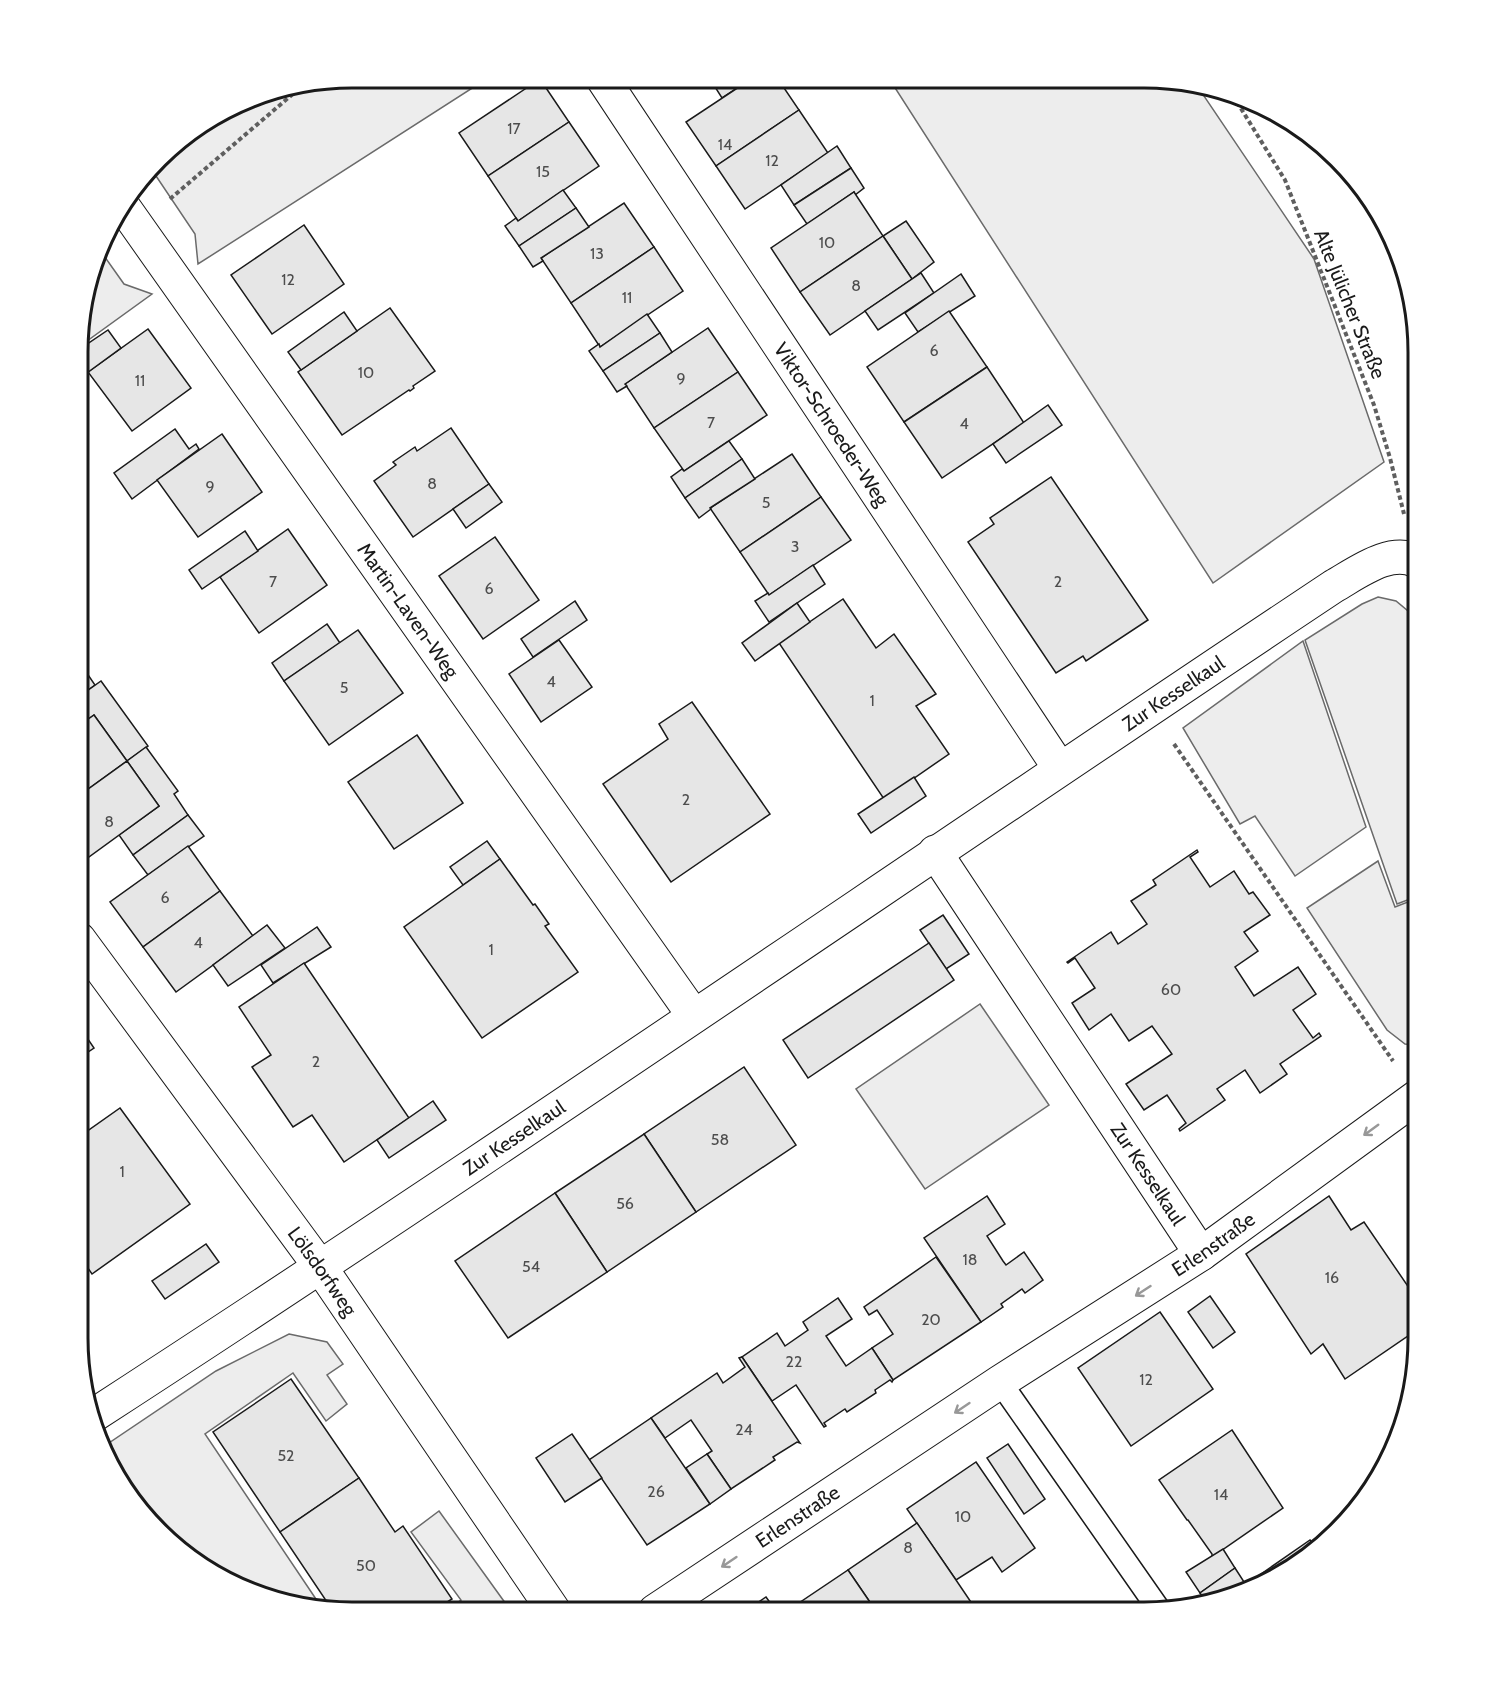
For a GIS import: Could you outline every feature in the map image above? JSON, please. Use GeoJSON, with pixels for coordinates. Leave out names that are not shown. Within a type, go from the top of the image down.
{"type":"FeatureCollection","features":[{"type":"Feature","properties":{"kind":"street","name":"Viktor-Schroeder-Weg"},"geometry":{"type":"LineString","coordinates":[[609,88],[1060,769]]}},
{"type":"Feature","properties":{"kind":"street","name":"Martin-Laven-Weg"},"geometry":{"type":"LineString","coordinates":[[128,214],[694,1016]]}},
{"type":"Feature","properties":{"kind":"street","name":"Zur Kesselkaul"},"geometry":{"type":"LineString","coordinates":[[99,1412],[321,1268],[935,852],[1334,586],[1367,567],[1392,557],[1408,557]]}},
{"type":"Feature","properties":{"kind":"street","name":"Zur Kesselkaul"},"geometry":{"type":"LineString","coordinates":[[935,852],[1200,1254]]}},
{"type":"Feature","properties":{"kind":"street","name":"Lölsdorfweg"},"geometry":{"type":"LineString","coordinates":[[88,951],[321,1268],[548,1602]]}},
{"type":"Feature","properties":{"kind":"street","name":"Erlenstraße"},"geometry":{"type":"LineString","coordinates":[[669,1602],[1000,1382],[1200,1254],[1408,1103]]}},
{"type":"Feature","properties":{"kind":"lane"},"geometry":{"type":"LineString","coordinates":[[1000,1382],[1153,1601]]}},
{"type":"Feature","properties":{"kind":"path"},"geometry":{"type":"LineString","coordinates":[[128,214],[174,197],[291,96]]}},
{"type":"Feature","properties":{"kind":"path","name":"Alte Jülicher Straße"},"geometry":{"type":"LineString","coordinates":[[1240,107],[1285,180],[1374,405],[1406,519]]}},
{"type":"Feature","properties":{"kind":"path"},"geometry":{"type":"LineString","coordinates":[[1150,709],[1408,1082]]}},
{"type":"Feature","properties":{"kind":"shaded area"},"geometry":{"type":"Polygon","coordinates":[[[352,88],[472,88],[198,264],[195,234],[156,176],[178,154],[220,124],[284,97],[318,91],[352,88]]]}},
{"type":"Feature","properties":{"kind":"shaded area"},"geometry":{"type":"Polygon","coordinates":[[[895,88],[1144,88],[1204,95],[1314,259],[1384,462],[1213,583],[895,88]]]}},
{"type":"Feature","properties":{"kind":"shaded area"},"geometry":{"type":"Polygon","coordinates":[[[106,259],[124,284],[152,294],[89,340],[97,284],[106,259]]]}},
{"type":"Feature","properties":{"kind":"shaded area"},"geometry":{"type":"Polygon","coordinates":[[[1378,597],[1396,601],[1408,611],[1408,900],[1397,904],[1305,640],[1362,604],[1378,597]]]}},
{"type":"Feature","properties":{"kind":"shaded area"},"geometry":{"type":"Polygon","coordinates":[[[1303,641],[1366,827],[1295,876],[1255,816],[1240,824],[1183,728],[1303,641]]]}},
{"type":"Feature","properties":{"kind":"shaded area"},"geometry":{"type":"Polygon","coordinates":[[[1378,861],[1395,907],[1408,902],[1408,1044],[1387,1030],[1307,908],[1378,861]]]}},
{"type":"Feature","properties":{"kind":"shaded area"},"geometry":{"type":"Polygon","coordinates":[[[980,1004],[1049,1105],[925,1189],[856,1089],[980,1004]]]}},
{"type":"Feature","properties":{"kind":"shaded area"},"geometry":{"type":"Polygon","coordinates":[[[289,1334],[327,1342],[343,1364],[327,1375],[347,1404],[326,1421],[293,1373],[205,1434],[316,1599],[284,1593],[251,1581],[220,1566],[192,1547],[154,1512],[143,1498],[124,1470],[110,1442],[216,1371],[289,1334]]]}},
{"type":"Feature","properties":{"kind":"shaded area"},"geometry":{"type":"Polygon","coordinates":[[[439,1511],[505,1602],[458,1602],[461,1600],[411,1532],[439,1511]]]}},
{"type":"Feature","properties":{"kind":"building"},"geometry":{"type":"Polygon","coordinates":[[[526,88],[546,88],[569,122],[488,176],[459,133],[526,88]]]}},
{"type":"Feature","properties":{"kind":"building"},"geometry":{"type":"Polygon","coordinates":[[[716,88],[737,88],[722,98],[716,88]]]}},
{"type":"Feature","properties":{"kind":"building"},"geometry":{"type":"Polygon","coordinates":[[[737,88],[784,88],[799,110],[716,166],[686,122],[737,88]]]}},
{"type":"Feature","properties":{"kind":"building"},"geometry":{"type":"Polygon","coordinates":[[[799,110],[828,153],[745,209],[716,166],[799,110]]]}},
{"type":"Feature","properties":{"kind":"building"},"geometry":{"type":"Polygon","coordinates":[[[569,122],[599,166],[518,221],[488,176],[569,122]]]}},
{"type":"Feature","properties":{"kind":"building"},"geometry":{"type":"Polygon","coordinates":[[[837,146],[851,168],[794,205],[781,185],[837,146]]]}},
{"type":"Feature","properties":{"kind":"building"},"geometry":{"type":"Polygon","coordinates":[[[851,168],[864,188],[855,195],[854,192],[807,224],[794,205],[851,168]]]}},
{"type":"Feature","properties":{"kind":"building"},"geometry":{"type":"Polygon","coordinates":[[[563,190],[576,208],[519,246],[505,226],[516,218],[518,221],[563,190]]]}},
{"type":"Feature","properties":{"kind":"building"},"geometry":{"type":"Polygon","coordinates":[[[854,192],[883,236],[800,292],[771,248],[854,192]]]}},
{"type":"Feature","properties":{"kind":"building"},"geometry":{"type":"Polygon","coordinates":[[[624,203],[654,247],[571,303],[541,258],[624,203]]]}},
{"type":"Feature","properties":{"kind":"building"},"geometry":{"type":"Polygon","coordinates":[[[576,208],[589,227],[541,258],[543,261],[533,267],[519,246],[576,208]]]}},
{"type":"Feature","properties":{"kind":"building"},"geometry":{"type":"Polygon","coordinates":[[[906,221],[934,262],[912,279],[883,236],[906,221]]]}},
{"type":"Feature","properties":{"kind":"building"},"geometry":{"type":"Polygon","coordinates":[[[304,225],[344,284],[272,334],[231,275],[304,225]]]}},
{"type":"Feature","properties":{"kind":"building"},"geometry":{"type":"Polygon","coordinates":[[[883,236],[912,279],[830,335],[800,292],[883,236]]]}},
{"type":"Feature","properties":{"kind":"building"},"geometry":{"type":"Polygon","coordinates":[[[654,247],[683,291],[600,347],[571,303],[654,247]]]}},
{"type":"Feature","properties":{"kind":"building"},"geometry":{"type":"Polygon","coordinates":[[[921,273],[934,293],[878,330],[865,311],[921,273]]]}},
{"type":"Feature","properties":{"kind":"building"},"geometry":{"type":"Polygon","coordinates":[[[961,274],[975,296],[918,332],[905,313],[961,274]]]}},
{"type":"Feature","properties":{"kind":"building"},"geometry":{"type":"Polygon","coordinates":[[[390,308],[435,371],[413,386],[414,388],[410,391],[342,435],[298,372],[390,308]]]}},
{"type":"Feature","properties":{"kind":"building"},"geometry":{"type":"Polygon","coordinates":[[[949,311],[987,367],[904,422],[867,367],[949,311]]]}},
{"type":"Feature","properties":{"kind":"building"},"geometry":{"type":"Polygon","coordinates":[[[344,312],[357,331],[301,370],[288,352],[344,312]]]}},
{"type":"Feature","properties":{"kind":"building"},"geometry":{"type":"Polygon","coordinates":[[[647,314],[660,333],[603,371],[589,351],[599,344],[600,347],[647,314]]]}},
{"type":"Feature","properties":{"kind":"building"},"geometry":{"type":"Polygon","coordinates":[[[708,328],[738,372],[654,428],[625,384],[708,328]]]}},
{"type":"Feature","properties":{"kind":"building"},"geometry":{"type":"Polygon","coordinates":[[[148,329],[191,388],[132,431],[88,372],[148,329]]]}},
{"type":"Feature","properties":{"kind":"building"},"geometry":{"type":"Polygon","coordinates":[[[108,330],[121,348],[88,372],[89,343],[108,330]]]}},
{"type":"Feature","properties":{"kind":"building"},"geometry":{"type":"Polygon","coordinates":[[[660,333],[672,352],[617,392],[603,371],[660,333]]]}},
{"type":"Feature","properties":{"kind":"building"},"geometry":{"type":"Polygon","coordinates":[[[987,367],[1024,423],[942,478],[904,422],[987,367]]]}},
{"type":"Feature","properties":{"kind":"building"},"geometry":{"type":"Polygon","coordinates":[[[738,372],[767,415],[684,471],[654,428],[738,372]]]}},
{"type":"Feature","properties":{"kind":"building"},"geometry":{"type":"Polygon","coordinates":[[[1048,405],[1062,425],[1006,463],[993,444],[1048,405]]]}},
{"type":"Feature","properties":{"kind":"building"},"geometry":{"type":"Polygon","coordinates":[[[451,428],[489,484],[413,537],[374,481],[396,465],[393,462],[415,447],[417,451],[451,428]]]}},
{"type":"Feature","properties":{"kind":"building"},"geometry":{"type":"Polygon","coordinates":[[[175,429],[189,449],[196,444],[199,449],[132,499],[114,473],[175,429]]]}},
{"type":"Feature","properties":{"kind":"building"},"geometry":{"type":"Polygon","coordinates":[[[222,434],[262,492],[198,537],[157,480],[222,434]]]}},
{"type":"Feature","properties":{"kind":"building"},"geometry":{"type":"Polygon","coordinates":[[[729,441],[742,459],[685,498],[671,477],[729,441]]]}},
{"type":"Feature","properties":{"kind":"building"},"geometry":{"type":"Polygon","coordinates":[[[792,454],[821,497],[740,552],[710,508],[792,454]]]}},
{"type":"Feature","properties":{"kind":"building"},"geometry":{"type":"Polygon","coordinates":[[[742,459],[755,479],[710,508],[699,518],[685,498],[742,459]]]}},
{"type":"Feature","properties":{"kind":"building"},"geometry":{"type":"Polygon","coordinates":[[[1051,477],[1148,620],[1086,661],[1083,656],[1056,673],[968,542],[994,524],[990,518],[1051,477]]]}},
{"type":"Feature","properties":{"kind":"building"},"geometry":{"type":"Polygon","coordinates":[[[489,484],[502,502],[466,528],[453,509],[489,484]]]}},
{"type":"Feature","properties":{"kind":"building"},"geometry":{"type":"Polygon","coordinates":[[[821,497],[851,540],[769,595],[740,552],[821,497]]]}},
{"type":"Feature","properties":{"kind":"building"},"geometry":{"type":"Polygon","coordinates":[[[288,529],[327,585],[259,633],[220,577],[288,529]]]}},
{"type":"Feature","properties":{"kind":"building"},"geometry":{"type":"Polygon","coordinates":[[[245,531],[258,551],[202,589],[189,570],[245,531]]]}},
{"type":"Feature","properties":{"kind":"building"},"geometry":{"type":"Polygon","coordinates":[[[495,537],[539,600],[483,639],[439,576],[495,537]]]}},
{"type":"Feature","properties":{"kind":"building"},"geometry":{"type":"Polygon","coordinates":[[[813,565],[825,584],[769,622],[755,601],[768,593],[769,595],[813,565]]]}},
{"type":"Feature","properties":{"kind":"building"},"geometry":{"type":"Polygon","coordinates":[[[843,599],[876,648],[894,634],[936,694],[916,706],[949,754],[884,799],[779,643],[843,599]]]}},
{"type":"Feature","properties":{"kind":"building"},"geometry":{"type":"Polygon","coordinates":[[[575,601],[587,620],[533,657],[521,639],[575,601]]]}},
{"type":"Feature","properties":{"kind":"building"},"geometry":{"type":"Polygon","coordinates":[[[797,603],[810,622],[755,661],[742,643],[797,603]]]}},
{"type":"Feature","properties":{"kind":"building"},"geometry":{"type":"Polygon","coordinates":[[[327,624],[340,643],[284,681],[272,663],[327,624]]]}},
{"type":"Feature","properties":{"kind":"building"},"geometry":{"type":"Polygon","coordinates":[[[358,630],[403,693],[329,745],[284,681],[358,630]]]}},
{"type":"Feature","properties":{"kind":"building"},"geometry":{"type":"Polygon","coordinates":[[[559,640],[592,687],[541,722],[509,674],[559,640]]]}},
{"type":"Feature","properties":{"kind":"building"},"geometry":{"type":"Polygon","coordinates":[[[88,675],[95,685],[88,690],[88,675]]]}},
{"type":"Feature","properties":{"kind":"building"},"geometry":{"type":"Polygon","coordinates":[[[101,681],[148,746],[127,761],[94,715],[88,719],[88,690],[101,681]]]}},
{"type":"Feature","properties":{"kind":"building"},"geometry":{"type":"Polygon","coordinates":[[[692,702],[770,814],[671,882],[603,784],[668,739],[659,724],[692,702]]]}},
{"type":"Feature","properties":{"kind":"building"},"geometry":{"type":"Polygon","coordinates":[[[94,715],[127,761],[88,789],[88,719],[94,715]]]}},
{"type":"Feature","properties":{"kind":"building"},"geometry":{"type":"Polygon","coordinates":[[[417,735],[463,803],[394,849],[348,782],[417,735]]]}},
{"type":"Feature","properties":{"kind":"building"},"geometry":{"type":"Polygon","coordinates":[[[146,747],[178,791],[174,794],[188,815],[133,855],[119,835],[159,806],[127,761],[146,747]]]}},
{"type":"Feature","properties":{"kind":"building"},"geometry":{"type":"Polygon","coordinates":[[[127,761],[159,806],[88,858],[88,789],[127,761]]]}},
{"type":"Feature","properties":{"kind":"building"},"geometry":{"type":"Polygon","coordinates":[[[914,777],[926,796],[871,833],[858,814],[914,777]]]}},
{"type":"Feature","properties":{"kind":"building"},"geometry":{"type":"Polygon","coordinates":[[[188,815],[204,836],[148,875],[133,855],[188,815]]]}},
{"type":"Feature","properties":{"kind":"building"},"geometry":{"type":"Polygon","coordinates":[[[487,841],[500,859],[463,885],[450,867],[487,841]]]}},
{"type":"Feature","properties":{"kind":"building"},"geometry":{"type":"Polygon","coordinates":[[[188,846],[220,891],[143,947],[110,902],[188,846]]]}},
{"type":"Feature","properties":{"kind":"building"},"geometry":{"type":"Polygon","coordinates":[[[1197,850],[1198,852],[1190,857],[1210,887],[1234,871],[1249,894],[1253,892],[1270,915],[1244,932],[1258,951],[1235,967],[1254,996],[1298,967],[1316,994],[1293,1010],[1313,1038],[1319,1033],[1321,1036],[1280,1064],[1287,1074],[1260,1093],[1245,1070],[1217,1089],[1225,1100],[1180,1131],[1179,1129],[1186,1123],[1167,1095],[1144,1110],[1126,1084],[1172,1054],[1152,1026],[1129,1041],[1111,1014],[1089,1030],[1072,1003],[1095,988],[1075,958],[1067,962],[1111,932],[1118,944],[1147,924],[1131,901],[1156,885],[1153,880],[1197,850]]]}},
{"type":"Feature","properties":{"kind":"building"},"geometry":{"type":"Polygon","coordinates":[[[500,859],[549,924],[545,926],[578,972],[482,1038],[404,927],[500,859]]]}},
{"type":"Feature","properties":{"kind":"building"},"geometry":{"type":"Polygon","coordinates":[[[220,891],[253,936],[176,992],[143,947],[220,891]]]}},
{"type":"Feature","properties":{"kind":"building"},"geometry":{"type":"Polygon","coordinates":[[[943,915],[969,954],[946,969],[920,930],[943,915]]]}},
{"type":"Feature","properties":{"kind":"building"},"geometry":{"type":"Polygon","coordinates":[[[267,925],[285,948],[228,986],[213,965],[267,925]]]}},
{"type":"Feature","properties":{"kind":"building"},"geometry":{"type":"Polygon","coordinates":[[[317,927],[331,947],[273,983],[261,965],[317,927]]]}},
{"type":"Feature","properties":{"kind":"building"},"geometry":{"type":"Polygon","coordinates":[[[929,943],[954,980],[808,1078],[783,1040],[929,943]]]}},
{"type":"Feature","properties":{"kind":"building"},"geometry":{"type":"Polygon","coordinates":[[[304,963],[409,1118],[344,1162],[312,1115],[293,1127],[252,1067],[271,1055],[239,1007],[304,963]]]}},
{"type":"Feature","properties":{"kind":"building"},"geometry":{"type":"Polygon","coordinates":[[[88,1039],[94,1048],[88,1052],[88,1039]]]}},
{"type":"Feature","properties":{"kind":"building"},"geometry":{"type":"Polygon","coordinates":[[[744,1067],[796,1145],[696,1212],[644,1134],[744,1067]]]}},
{"type":"Feature","properties":{"kind":"building"},"geometry":{"type":"Polygon","coordinates":[[[433,1101],[446,1120],[389,1158],[377,1140],[433,1101]]]}},
{"type":"Feature","properties":{"kind":"building"},"geometry":{"type":"Polygon","coordinates":[[[120,1108],[190,1204],[92,1274],[88,1268],[88,1131],[120,1108]]]}},
{"type":"Feature","properties":{"kind":"building"},"geometry":{"type":"Polygon","coordinates":[[[644,1134],[696,1212],[607,1272],[555,1193],[644,1134]]]}},
{"type":"Feature","properties":{"kind":"building"},"geometry":{"type":"Polygon","coordinates":[[[555,1193],[607,1272],[508,1338],[455,1261],[555,1193]]]}},
{"type":"Feature","properties":{"kind":"building"},"geometry":{"type":"Polygon","coordinates":[[[987,1196],[1005,1224],[987,1236],[1003,1261],[1006,1265],[1024,1252],[1043,1280],[1025,1293],[1022,1289],[1001,1304],[1003,1307],[981,1322],[924,1238],[987,1196]]]}},
{"type":"Feature","properties":{"kind":"building"},"geometry":{"type":"Polygon","coordinates":[[[1329,1196],[1351,1230],[1364,1222],[1408,1286],[1408,1336],[1345,1379],[1323,1344],[1311,1354],[1246,1254],[1329,1196]]]}},
{"type":"Feature","properties":{"kind":"building"},"geometry":{"type":"Polygon","coordinates":[[[206,1244],[219,1262],[165,1299],[152,1281],[206,1244]]]}},
{"type":"Feature","properties":{"kind":"building"},"geometry":{"type":"Polygon","coordinates":[[[936,1257],[981,1322],[893,1380],[872,1348],[893,1334],[877,1310],[869,1315],[864,1307],[936,1257]]]}},
{"type":"Feature","properties":{"kind":"building"},"geometry":{"type":"Polygon","coordinates":[[[1210,1296],[1235,1332],[1213,1348],[1188,1312],[1210,1296]]]}},
{"type":"Feature","properties":{"kind":"building"},"geometry":{"type":"Polygon","coordinates":[[[838,1298],[852,1319],[826,1336],[846,1366],[872,1348],[893,1380],[875,1390],[876,1393],[847,1412],[845,1409],[824,1423],[826,1426],[824,1427],[796,1385],[772,1401],[742,1357],[777,1333],[785,1346],[808,1330],[803,1322],[838,1298]]]}},
{"type":"Feature","properties":{"kind":"building"},"geometry":{"type":"Polygon","coordinates":[[[1160,1312],[1213,1389],[1131,1446],[1078,1368],[1160,1312]]]}},
{"type":"Feature","properties":{"kind":"building"},"geometry":{"type":"Polygon","coordinates":[[[742,1357],[800,1443],[797,1442],[773,1457],[775,1460],[731,1489],[707,1454],[712,1451],[691,1420],[665,1438],[651,1418],[717,1373],[723,1383],[745,1367],[739,1358],[742,1357]]]}},
{"type":"Feature","properties":{"kind":"building"},"geometry":{"type":"Polygon","coordinates":[[[291,1379],[359,1478],[280,1532],[213,1432],[291,1379]]]}},
{"type":"Feature","properties":{"kind":"building"},"geometry":{"type":"Polygon","coordinates":[[[651,1418],[710,1504],[647,1545],[589,1460],[651,1418]]]}},
{"type":"Feature","properties":{"kind":"building"},"geometry":{"type":"Polygon","coordinates":[[[1232,1430],[1283,1508],[1212,1557],[1159,1480],[1232,1430]]]}},
{"type":"Feature","properties":{"kind":"building"},"geometry":{"type":"Polygon","coordinates":[[[572,1434],[602,1478],[565,1502],[536,1458],[572,1434]]]}},
{"type":"Feature","properties":{"kind":"building"},"geometry":{"type":"Polygon","coordinates":[[[1008,1444],[1045,1499],[1024,1514],[987,1458],[1008,1444]]]}},
{"type":"Feature","properties":{"kind":"building"},"geometry":{"type":"Polygon","coordinates":[[[707,1454],[731,1489],[710,1504],[686,1468],[707,1454]]]}},
{"type":"Feature","properties":{"kind":"building"},"geometry":{"type":"Polygon","coordinates":[[[976,1462],[1035,1548],[1002,1572],[992,1557],[956,1580],[907,1509],[976,1462]]]}},
{"type":"Feature","properties":{"kind":"building"},"geometry":{"type":"Polygon","coordinates":[[[359,1478],[395,1532],[403,1526],[452,1599],[447,1602],[326,1600],[280,1532],[359,1478]]]}},
{"type":"Feature","properties":{"kind":"building"},"geometry":{"type":"Polygon","coordinates":[[[917,1523],[971,1602],[870,1602],[848,1570],[917,1523]]]}},
{"type":"Feature","properties":{"kind":"building"},"geometry":{"type":"Polygon","coordinates":[[[1310,1540],[1311,1542],[1291,1557],[1261,1574],[1310,1540]]]}},
{"type":"Feature","properties":{"kind":"building"},"geometry":{"type":"Polygon","coordinates":[[[1223,1549],[1235,1568],[1200,1593],[1186,1572],[1223,1549]]]}},
{"type":"Feature","properties":{"kind":"building"},"geometry":{"type":"Polygon","coordinates":[[[1235,1568],[1244,1582],[1213,1593],[1201,1595],[1200,1593],[1235,1568]]]}},
{"type":"Feature","properties":{"kind":"building"},"geometry":{"type":"Polygon","coordinates":[[[848,1570],[870,1602],[800,1602],[848,1570]]]}},
{"type":"Feature","properties":{"kind":"building"},"geometry":{"type":"Polygon","coordinates":[[[766,1597],[770,1602],[758,1602],[766,1597]]]}}]}
